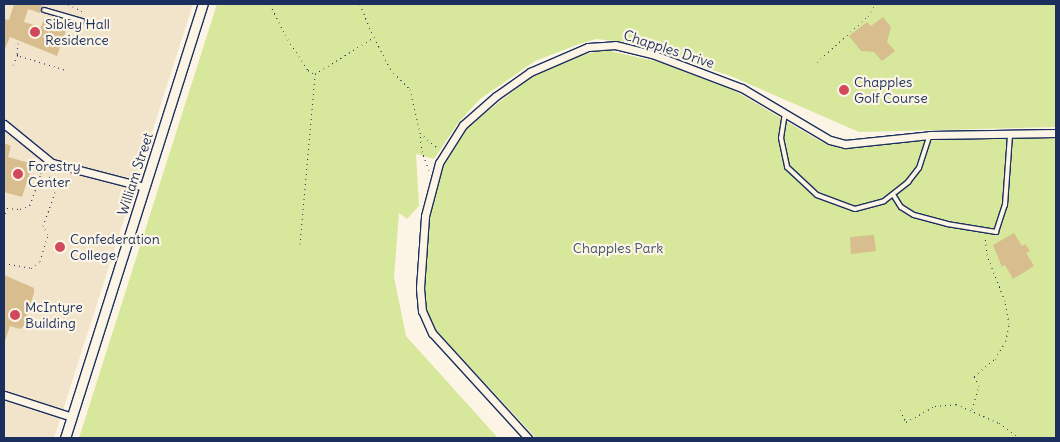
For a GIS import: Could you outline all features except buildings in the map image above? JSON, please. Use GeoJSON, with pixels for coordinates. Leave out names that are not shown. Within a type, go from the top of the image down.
{"type":"FeatureCollection","features":[{"type":"Feature","properties":{"kind":"street","name":"William Street"},"geometry":{"type":"LineString","coordinates":[[65,438],[203,4]]}},
{"type":"Feature","properties":{"kind":"street","name":"Chapples Drive"},"geometry":{"type":"LineString","coordinates":[[528,438],[447,353],[424,319],[420,288],[420,259],[426,208],[434,177],[446,151],[474,114],[518,80],[543,65],[595,45],[623,46],[666,59],[742,88],[830,140],[845,144],[930,136],[1056,133]]}},
{"type":"Feature","properties":{"kind":"street"},"geometry":{"type":"LineString","coordinates":[[4,124],[52,163],[145,187]]}},
{"type":"Feature","properties":{"kind":"street"},"geometry":{"type":"LineString","coordinates":[[4,395],[72,417]]}},
{"type":"Feature","properties":{"kind":"lane"},"geometry":{"type":"LineString","coordinates":[[44,10],[82,21]]}},
{"type":"Feature","properties":{"kind":"lane"},"geometry":{"type":"LineString","coordinates":[[785,113],[781,138],[787,167],[809,190],[827,200],[855,208],[873,206],[894,196],[919,168],[930,136]]}},
{"type":"Feature","properties":{"kind":"lane"},"geometry":{"type":"LineString","coordinates":[[894,196],[901,207],[914,215],[996,232],[1004,214],[1010,135]]}},
{"type":"Feature","properties":{"kind":"path"},"geometry":{"type":"LineString","coordinates":[[4,10],[6,4]]}},
{"type":"Feature","properties":{"kind":"path"},"geometry":{"type":"LineString","coordinates":[[68,4],[84,12]]}},
{"type":"Feature","properties":{"kind":"path"},"geometry":{"type":"LineString","coordinates":[[270,4],[285,35],[308,70],[315,74]]}},
{"type":"Feature","properties":{"kind":"path"},"geometry":{"type":"LineString","coordinates":[[360,4],[390,69],[410,89],[425,162],[434,177]]}},
{"type":"Feature","properties":{"kind":"path"},"geometry":{"type":"LineString","coordinates":[[817,62],[868,16],[876,4]]}},
{"type":"Feature","properties":{"kind":"path"},"geometry":{"type":"LineString","coordinates":[[315,74],[364,41],[374,37]]}},
{"type":"Feature","properties":{"kind":"path"},"geometry":{"type":"LineString","coordinates":[[13,65],[18,54],[18,43]]}},
{"type":"Feature","properties":{"kind":"path"},"geometry":{"type":"LineString","coordinates":[[18,54],[66,70]]}},
{"type":"Feature","properties":{"kind":"path"},"geometry":{"type":"LineString","coordinates":[[300,244],[315,74]]}},
{"type":"Feature","properties":{"kind":"path"},"geometry":{"type":"LineString","coordinates":[[420,133],[430,144],[446,151]]}},
{"type":"Feature","properties":{"kind":"path"},"geometry":{"type":"LineString","coordinates":[[4,218],[6,208],[20,209],[30,205],[42,168],[36,160]]}},
{"type":"Feature","properties":{"kind":"path"},"geometry":{"type":"LineString","coordinates":[[4,263],[31,268],[40,261],[48,234],[43,226],[59,181],[48,176]]}},
{"type":"Feature","properties":{"kind":"path"},"geometry":{"type":"LineString","coordinates":[[30,178],[38,181]]}},
{"type":"Feature","properties":{"kind":"path"},"geometry":{"type":"LineString","coordinates":[[972,409],[979,386],[974,376],[995,359],[1006,341],[1009,324],[1005,301],[987,256],[986,231]]}},
{"type":"Feature","properties":{"kind":"path"},"geometry":{"type":"LineString","coordinates":[[900,410],[906,422],[935,406],[956,404],[972,409],[1019,438]]}},
{"type":"Feature","properties":{"kind":"shaded area","name":"Confederation College"},"geometry":{"type":"Polygon","coordinates":[[[4,4],[193,4],[54,438],[4,438],[4,4]]]}},
{"type":"Feature","properties":{"kind":"green space","name":"Chapples Golf Course"},"geometry":{"type":"Polygon","coordinates":[[[217,4],[1056,4],[1056,127],[859,132],[733,77],[635,43],[596,39],[579,44],[535,61],[480,99],[458,123],[434,159],[416,154],[419,206],[407,219],[399,213],[394,277],[406,336],[498,438],[79,438],[217,4]]]}},
{"type":"Feature","properties":{"kind":"green space","name":"Chapples Park"},"geometry":{"type":"Polygon","coordinates":[[[605,50],[659,62],[735,91],[820,141],[842,149],[912,141],[1056,137],[1056,438],[536,438],[431,325],[426,314],[423,270],[431,212],[443,167],[469,126],[530,78],[572,57],[605,50]]]}},
{"type":"Feature","properties":{"kind":"place","name":"Sibley Hall Residence"},"geometry":{"type":"Point","coordinates":[35,32]}},
{"type":"Feature","properties":{"kind":"place","name":"Chapples Golf Course"},"geometry":{"type":"Point","coordinates":[844,90]}},
{"type":"Feature","properties":{"kind":"place","name":"Forestry Center"},"geometry":{"type":"Point","coordinates":[18,174]}},
{"type":"Feature","properties":{"kind":"place","name":"Confederation College"},"geometry":{"type":"Point","coordinates":[60,247]}},
{"type":"Feature","properties":{"kind":"place","name":"McIntyre Building"},"geometry":{"type":"Point","coordinates":[15,315]}}]}
